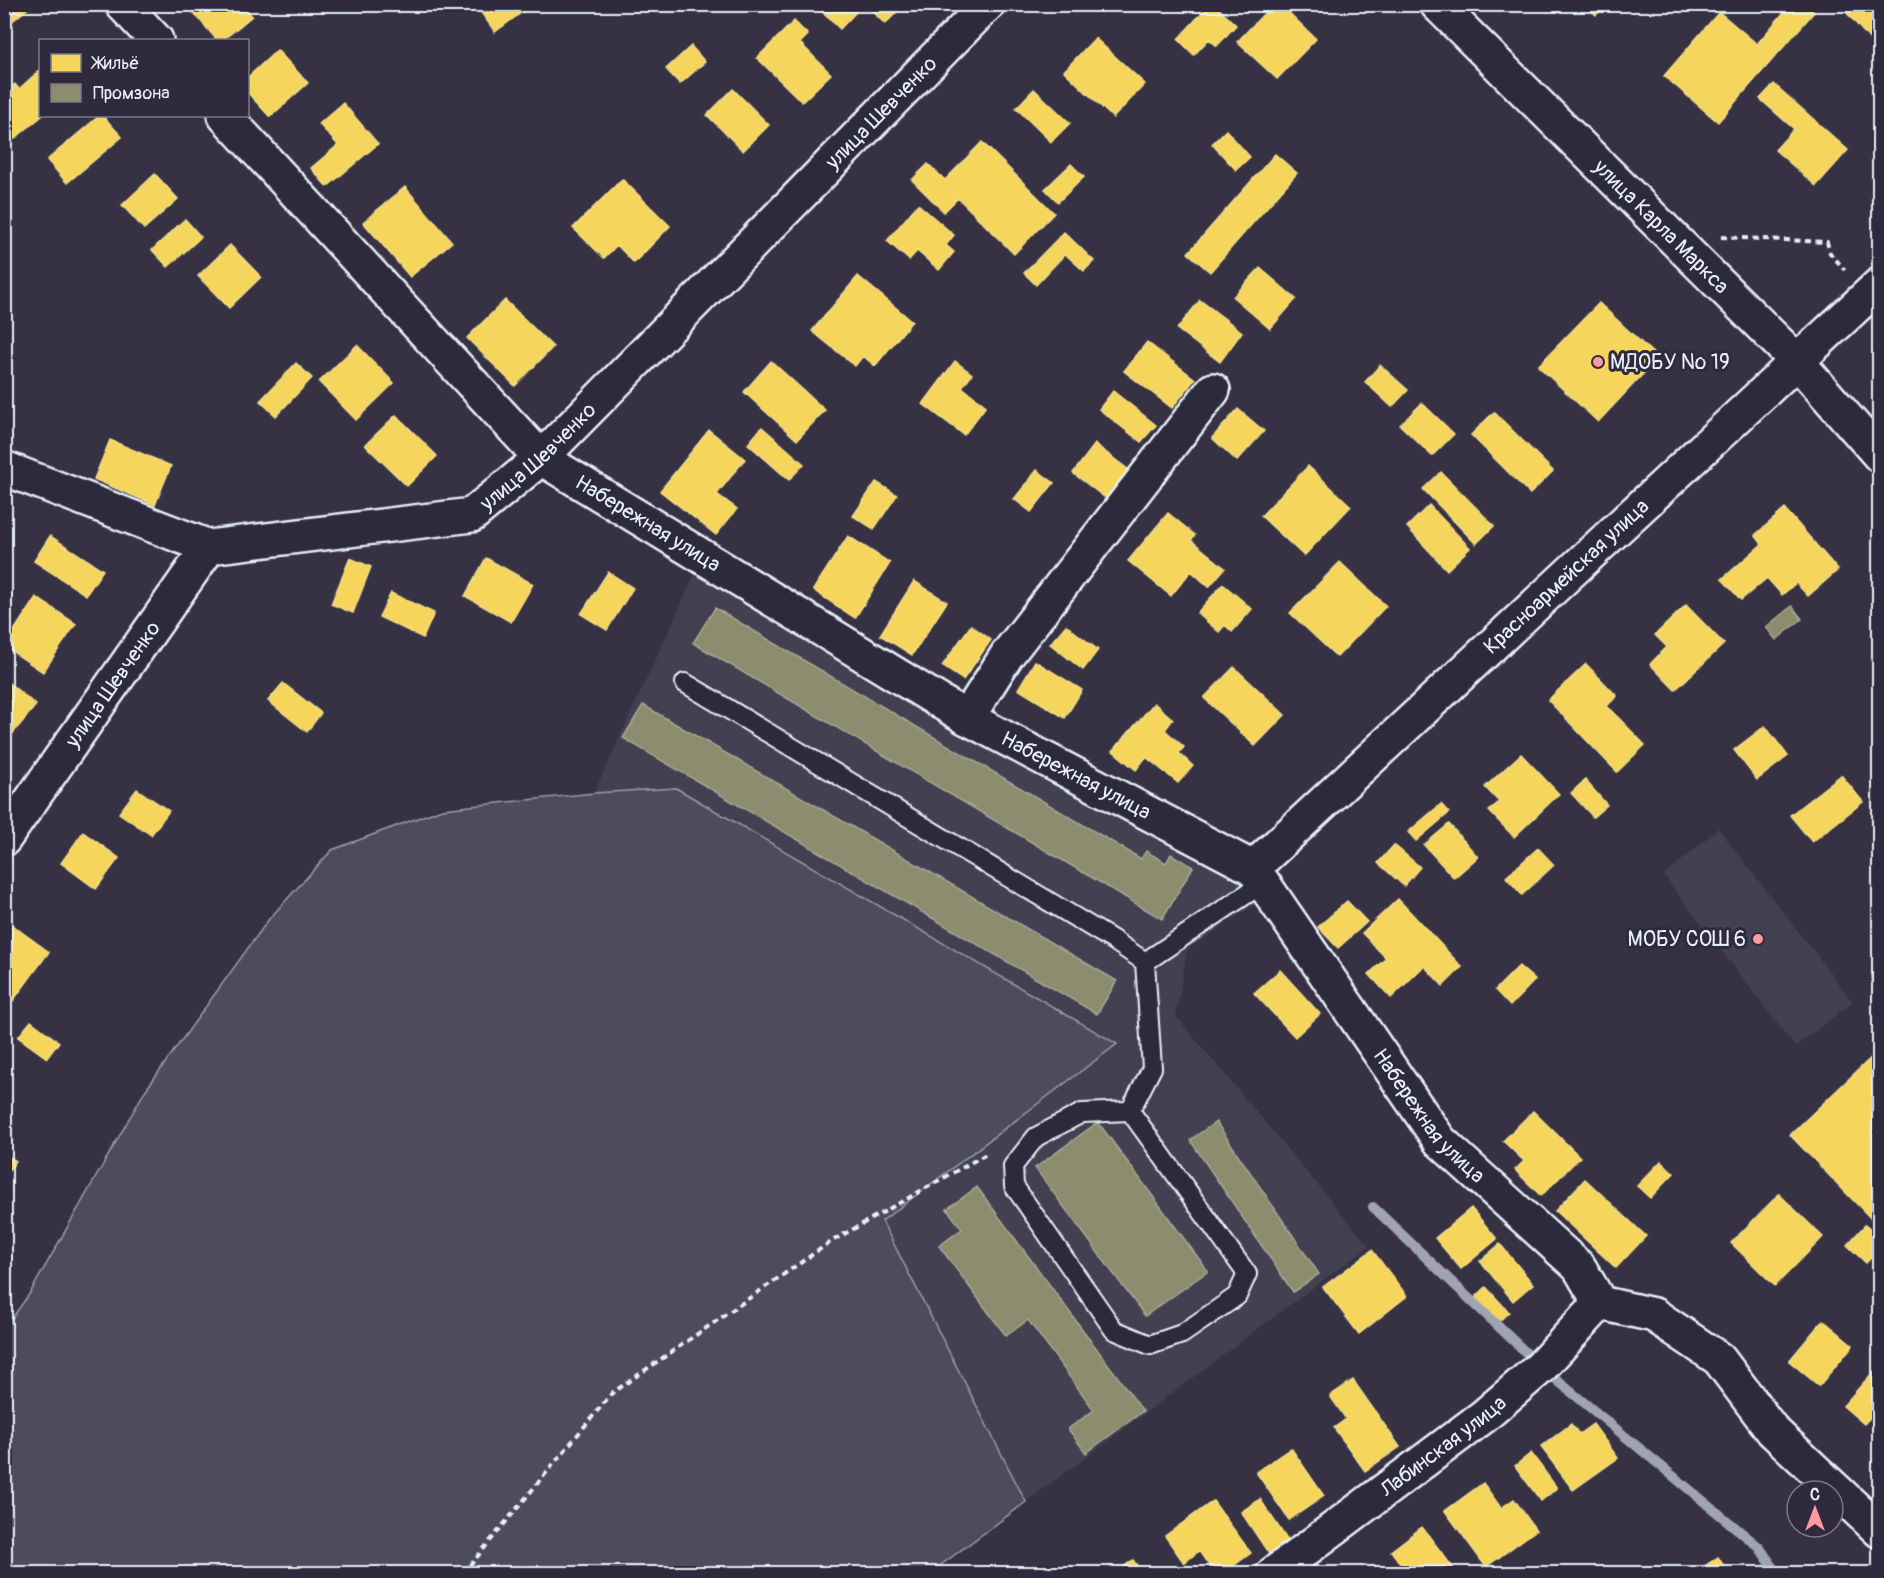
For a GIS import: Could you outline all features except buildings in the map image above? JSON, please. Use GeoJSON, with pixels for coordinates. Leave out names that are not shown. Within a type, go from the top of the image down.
{"type":"FeatureCollection","features":[{"type":"Feature","properties":{"kind":"street"},"geometry":{"type":"LineString","coordinates":[[122,4],[155,39]]}},
{"type":"Feature","properties":{"kind":"street","name":"улица Шевченко"},"geometry":{"type":"LineString","coordinates":[[4,839],[209,547],[472,515],[542,458],[988,4]]}},
{"type":"Feature","properties":{"kind":"street","name":"улица Карла Маркса"},"geometry":{"type":"LineString","coordinates":[[1437,4],[1796,360],[1880,456]]}},
{"type":"Feature","properties":{"kind":"street","name":"Набережная улица"},"geometry":{"type":"LineString","coordinates":[[226,117],[542,458],[967,718],[1258,876],[1440,1141],[1580,1267],[1600,1303]]}},
{"type":"Feature","properties":{"kind":"street","name":"Красноармейская улица"},"geometry":{"type":"LineString","coordinates":[[1258,876],[1796,360],[1874,289]]}},
{"type":"Feature","properties":{"kind":"street"},"geometry":{"type":"LineString","coordinates":[[967,718],[1007,655],[1213,390]]}},
{"type":"Feature","properties":{"kind":"street"},"geometry":{"type":"LineString","coordinates":[[4,468],[209,547]]}},
{"type":"Feature","properties":{"kind":"street"},"geometry":{"type":"LineString","coordinates":[[1600,1303],[1654,1315],[1719,1359],[1773,1431],[1880,1531]]}},
{"type":"Feature","properties":{"kind":"street","name":"Лабинская улица"},"geometry":{"type":"LineString","coordinates":[[1273,1574],[1484,1416],[1541,1367],[1600,1303]]}},
{"type":"Feature","properties":{"kind":"lane"},"geometry":{"type":"LineString","coordinates":[[685,683],[1113,940],[1145,962]]}},
{"type":"Feature","properties":{"kind":"lane"},"geometry":{"type":"LineString","coordinates":[[1145,962],[1258,876]]}},
{"type":"Feature","properties":{"kind":"lane"},"geometry":{"type":"LineString","coordinates":[[1130,1111],[1152,1068],[1145,962]]}},
{"type":"Feature","properties":{"kind":"lane"},"geometry":{"type":"LineString","coordinates":[[1130,1111],[1246,1274],[1237,1296],[1182,1334],[1150,1345],[1114,1330],[1014,1186],[1012,1166],[1036,1137],[1082,1113],[1130,1111]]}},
{"type":"Feature","properties":{"kind":"path"},"geometry":{"type":"LineString","coordinates":[[1718,237],[1827,242],[1830,253],[1853,280],[1874,289]]}},
{"type":"Feature","properties":{"kind":"path"},"geometry":{"type":"LineString","coordinates":[[463,1574],[612,1393],[832,1241],[988,1153],[1025,1151]]}},
{"type":"Feature","properties":{"kind":"shaded area"},"geometry":{"type":"Polygon","coordinates":[[[697,569],[1247,878],[1260,901],[1187,950],[1176,1016],[1369,1246],[1026,1502],[882,1221],[1116,1044],[594,793],[697,569]]]}},
{"type":"Feature","properties":{"kind":"shaded area"},"geometry":{"type":"Polygon","coordinates":[[[676,788],[1117,1044],[882,1221],[1026,1502],[930,1573],[5,1573],[5,1328],[30,1293],[145,1091],[269,919],[332,850],[442,809],[594,793],[676,788]]]}},
{"type":"Feature","properties":{"kind":"shaded area","name":"МОБУ СОШ 6"},"geometry":{"type":"Polygon","coordinates":[[[1718,828],[1853,1002],[1795,1047],[1664,876],[1718,828]]]}},
{"type":"Feature","properties":{"kind":"waterway"},"geometry":{"type":"LineString","coordinates":[[1373,1207],[1541,1367],[1759,1547],[1778,1574]]}},
{"type":"Feature","properties":{"kind":"place","name":"МДОБУ № 19"},"geometry":{"type":"Point","coordinates":[1598,362]}},
{"type":"Feature","properties":{"kind":"place","name":"МОБУ СОШ 6"},"geometry":{"type":"Point","coordinates":[1758,939]}}]}
